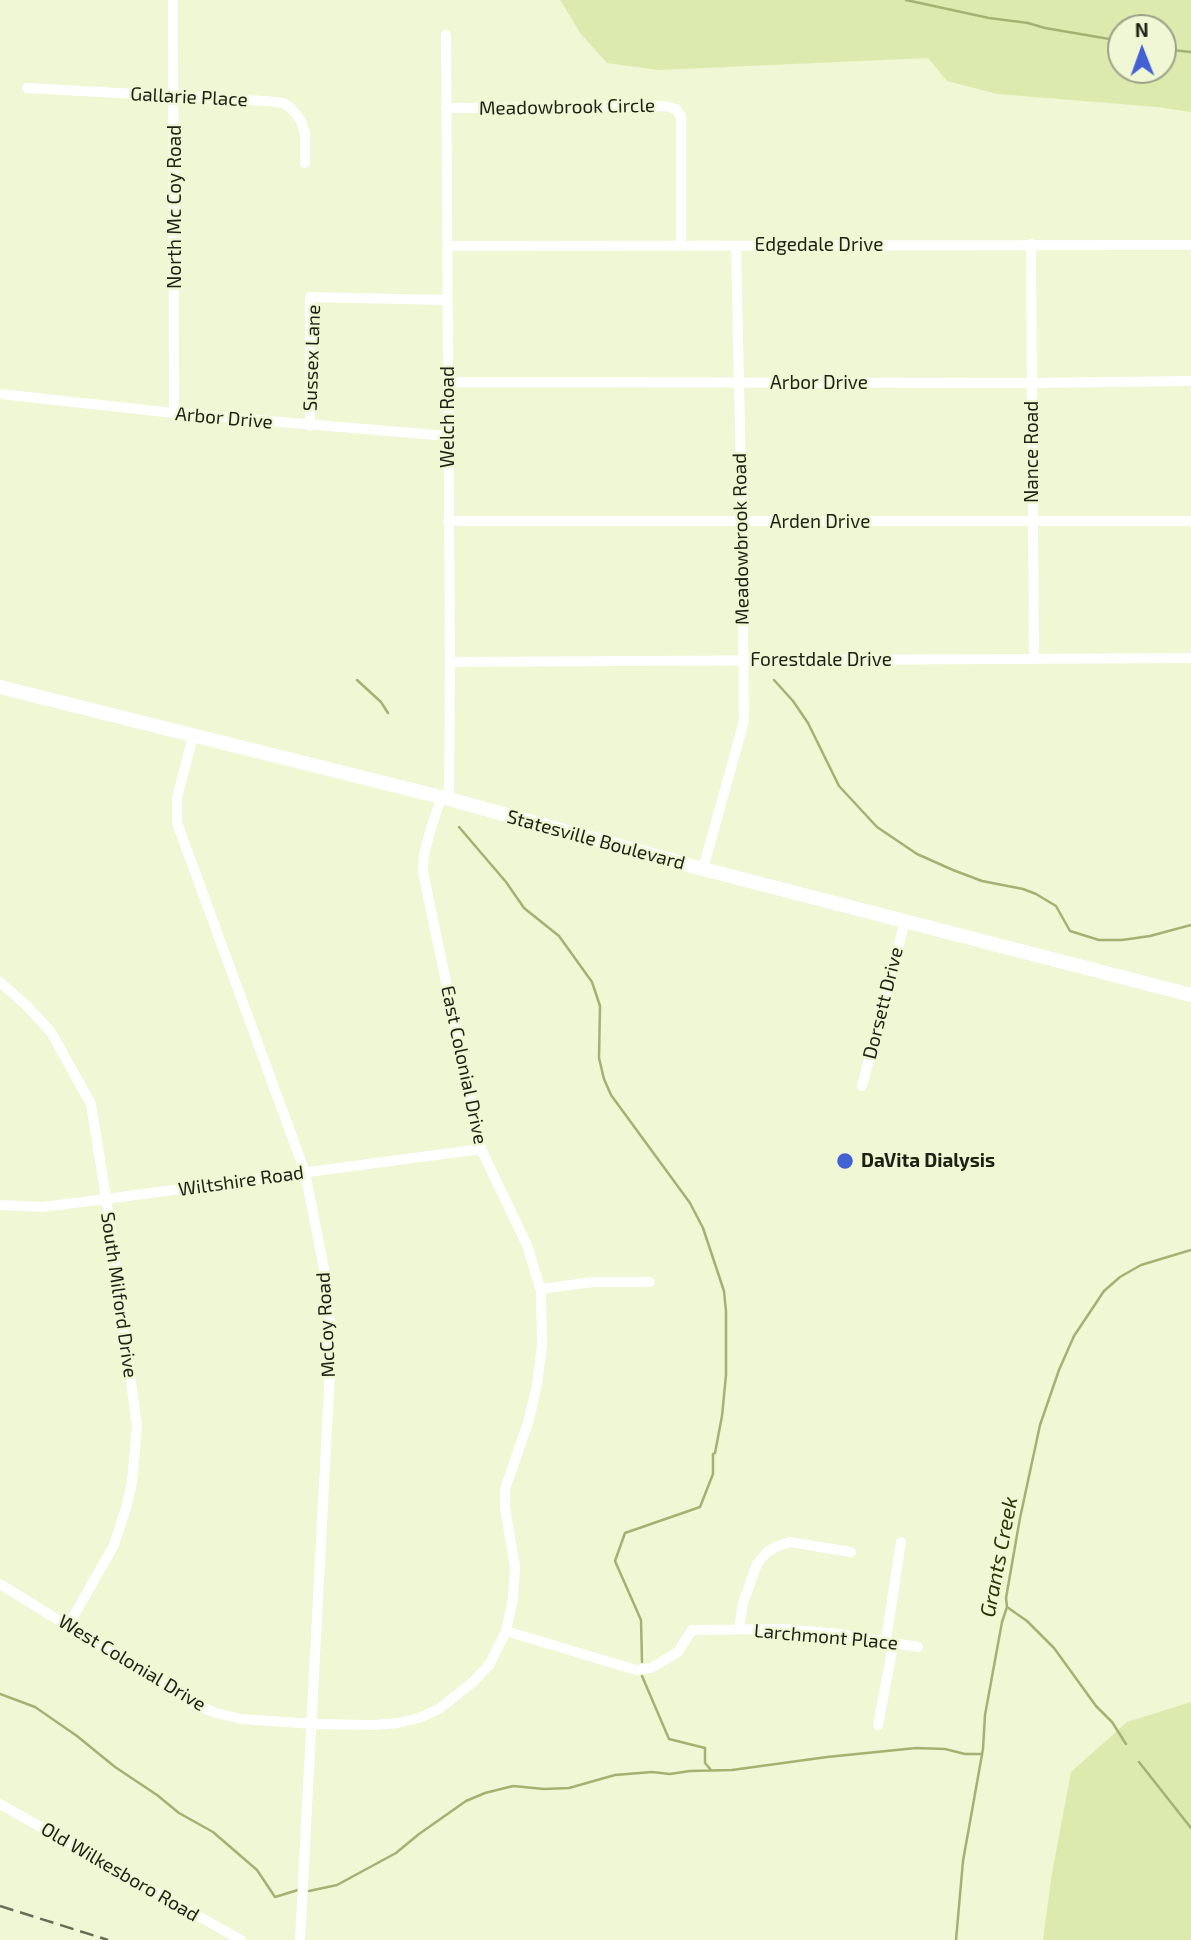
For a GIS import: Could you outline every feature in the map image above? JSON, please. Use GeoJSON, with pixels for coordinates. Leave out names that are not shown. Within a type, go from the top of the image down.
{"type":"FeatureCollection","features":[{"type":"Feature","properties":{"kind":"main road","name":"Statesville Boulevard"},"geometry":{"type":"LineString","coordinates":[[0,687],[445,799],[702,869],[1191,995]]}},
{"type":"Feature","properties":{"kind":"street","name":"North Mc Coy Road"},"geometry":{"type":"LineString","coordinates":[[173,0],[174,414]]}},
{"type":"Feature","properties":{"kind":"street","name":"Welch Road"},"geometry":{"type":"LineString","coordinates":[[445,799],[450,662],[446,35]]}},
{"type":"Feature","properties":{"kind":"street","name":"Gallarie Place"},"geometry":{"type":"LineString","coordinates":[[27,88],[283,103],[300,119],[305,133],[305,163]]}},
{"type":"Feature","properties":{"kind":"street","name":"Meadowbrook Circle"},"geometry":{"type":"LineString","coordinates":[[446,108],[664,106],[676,109],[681,117],[681,246]]}},
{"type":"Feature","properties":{"kind":"street","name":"Nance Road"},"geometry":{"type":"LineString","coordinates":[[1031,244],[1034,659]]}},
{"type":"Feature","properties":{"kind":"street","name":"Edgedale Drive"},"geometry":{"type":"LineString","coordinates":[[447,246],[1191,244]]}},
{"type":"Feature","properties":{"kind":"street","name":"Meadowbrook Road"},"geometry":{"type":"LineString","coordinates":[[702,869],[744,721],[736,246]]}},
{"type":"Feature","properties":{"kind":"street","name":"Sussex Lane"},"geometry":{"type":"LineString","coordinates":[[310,426],[310,297],[447,300]]}},
{"type":"Feature","properties":{"kind":"street","name":"Arbor Drive"},"geometry":{"type":"LineString","coordinates":[[447,382],[1191,381]]}},
{"type":"Feature","properties":{"kind":"street","name":"Arbor Drive"},"geometry":{"type":"LineString","coordinates":[[0,394],[174,414],[448,436]]}},
{"type":"Feature","properties":{"kind":"street","name":"Arden Drive"},"geometry":{"type":"LineString","coordinates":[[448,521],[1191,520]]}},
{"type":"Feature","properties":{"kind":"street","name":"Forestdale Drive"},"geometry":{"type":"LineString","coordinates":[[450,662],[1191,658]]}},
{"type":"Feature","properties":{"kind":"street","name":"McCoy Road"},"geometry":{"type":"LineString","coordinates":[[193,736],[177,798],[177,823],[304,1172],[325,1274],[330,1322],[330,1385],[300,1940]]}},
{"type":"Feature","properties":{"kind":"street","name":"East Colonial Drive"},"geometry":{"type":"LineString","coordinates":[[313,1724],[398,1723],[439,1709],[473,1682],[489,1665],[506,1631],[513,1599],[515,1567],[505,1508],[505,1489],[528,1423],[537,1385],[542,1346],[541,1289],[527,1245],[481,1149],[423,872],[427,841],[445,799]]}},
{"type":"Feature","properties":{"kind":"street","name":"Dorsett Drive"},"geometry":{"type":"LineString","coordinates":[[862,1086],[905,921]]}},
{"type":"Feature","properties":{"kind":"street","name":"South Milford Drive"},"geometry":{"type":"LineString","coordinates":[[0,982],[51,1032],[91,1104],[135,1414],[135,1453],[126,1508],[114,1545],[68,1626]]}},
{"type":"Feature","properties":{"kind":"street","name":"Wiltshire Road"},"geometry":{"type":"LineString","coordinates":[[0,1205],[42,1207],[481,1149]]}},
{"type":"Feature","properties":{"kind":"street"},"geometry":{"type":"LineString","coordinates":[[541,1289],[592,1282],[650,1282]]}},
{"type":"Feature","properties":{"kind":"street"},"geometry":{"type":"LineString","coordinates":[[739,1629],[743,1603],[757,1564],[767,1552],[790,1542],[851,1552]]}},
{"type":"Feature","properties":{"kind":"street"},"geometry":{"type":"LineString","coordinates":[[878,1726],[892,1651],[886,1640],[901,1542]]}},
{"type":"Feature","properties":{"kind":"street","name":"West Colonial Drive"},"geometry":{"type":"LineString","coordinates":[[0,1584],[194,1704],[242,1719],[313,1724]]}},
{"type":"Feature","properties":{"kind":"street","name":"Larchmont Place"},"geometry":{"type":"LineString","coordinates":[[506,1631],[636,1670],[651,1668],[678,1652],[692,1630],[793,1630],[886,1640],[918,1647]]}},
{"type":"Feature","properties":{"kind":"street","name":"Old Wilkesboro Road"},"geometry":{"type":"LineString","coordinates":[[0,1804],[240,1940]]}},
{"type":"Feature","properties":{"kind":"green space"},"geometry":{"type":"Polygon","coordinates":[[[560,0],[1191,0],[1191,112],[998,94],[947,81],[928,58],[658,70],[607,63],[581,34],[560,0]]]}},
{"type":"Feature","properties":{"kind":"green space"},"geometry":{"type":"Polygon","coordinates":[[[1191,1702],[1191,1940],[1043,1940],[1052,1873],[1071,1772],[1127,1722],[1191,1702]]]}},
{"type":"Feature","properties":{"kind":"waterway"},"geometry":{"type":"LineString","coordinates":[[906,0],[1107,39]]}},
{"type":"Feature","properties":{"kind":"waterway"},"geometry":{"type":"LineString","coordinates":[[1177,50],[1191,52]]}},
{"type":"Feature","properties":{"kind":"waterway"},"geometry":{"type":"LineString","coordinates":[[357,680],[381,702],[388,713]]}},
{"type":"Feature","properties":{"kind":"waterway"},"geometry":{"type":"LineString","coordinates":[[774,680],[808,723],[839,786],[877,827],[917,854],[982,881],[1036,894],[1056,906],[1070,931],[1099,940],[1150,936],[1191,925]]}},
{"type":"Feature","properties":{"kind":"waterway"},"geometry":{"type":"LineString","coordinates":[[459,827],[506,882],[524,908],[559,936],[592,982],[600,1006],[599,1058],[604,1079],[611,1095],[690,1203],[703,1228],[724,1291],[726,1375],[722,1416],[713,1454],[713,1474],[700,1507],[625,1533],[615,1561],[641,1620],[642,1662]]}},
{"type":"Feature","properties":{"kind":"waterway","name":"Grants Creek"},"geometry":{"type":"LineString","coordinates":[[956,1940],[963,1861],[983,1749],[985,1715],[1007,1607],[1006,1598],[1020,1518],[1040,1425],[1074,1336],[1104,1291],[1120,1277],[1141,1265],[1191,1250]]}},
{"type":"Feature","properties":{"kind":"waterway"},"geometry":{"type":"LineString","coordinates":[[1007,1607],[1027,1621],[1054,1648],[1126,1744]]}},
{"type":"Feature","properties":{"kind":"waterway"},"geometry":{"type":"LineString","coordinates":[[642,1676],[669,1739],[705,1748],[705,1763],[711,1770]]}},
{"type":"Feature","properties":{"kind":"waterway"},"geometry":{"type":"LineString","coordinates":[[0,1694],[35,1707],[179,1813],[213,1832],[257,1870],[275,1897],[298,1890]]}},
{"type":"Feature","properties":{"kind":"waterway"},"geometry":{"type":"LineString","coordinates":[[309,1891],[337,1885],[396,1853],[466,1801],[513,1786],[569,1788],[615,1775],[732,1770],[916,1748],[982,1754]]}},
{"type":"Feature","properties":{"kind":"waterway"},"geometry":{"type":"LineString","coordinates":[[1139,1762],[1191,1828]]}},
{"type":"Feature","properties":{"kind":"railway"},"geometry":{"type":"LineString","coordinates":[[0,1906],[108,1940]]}},
{"type":"Feature","properties":{"kind":"place","name":"DaVita Dialysis"},"geometry":{"type":"Point","coordinates":[845,1161]}}]}
